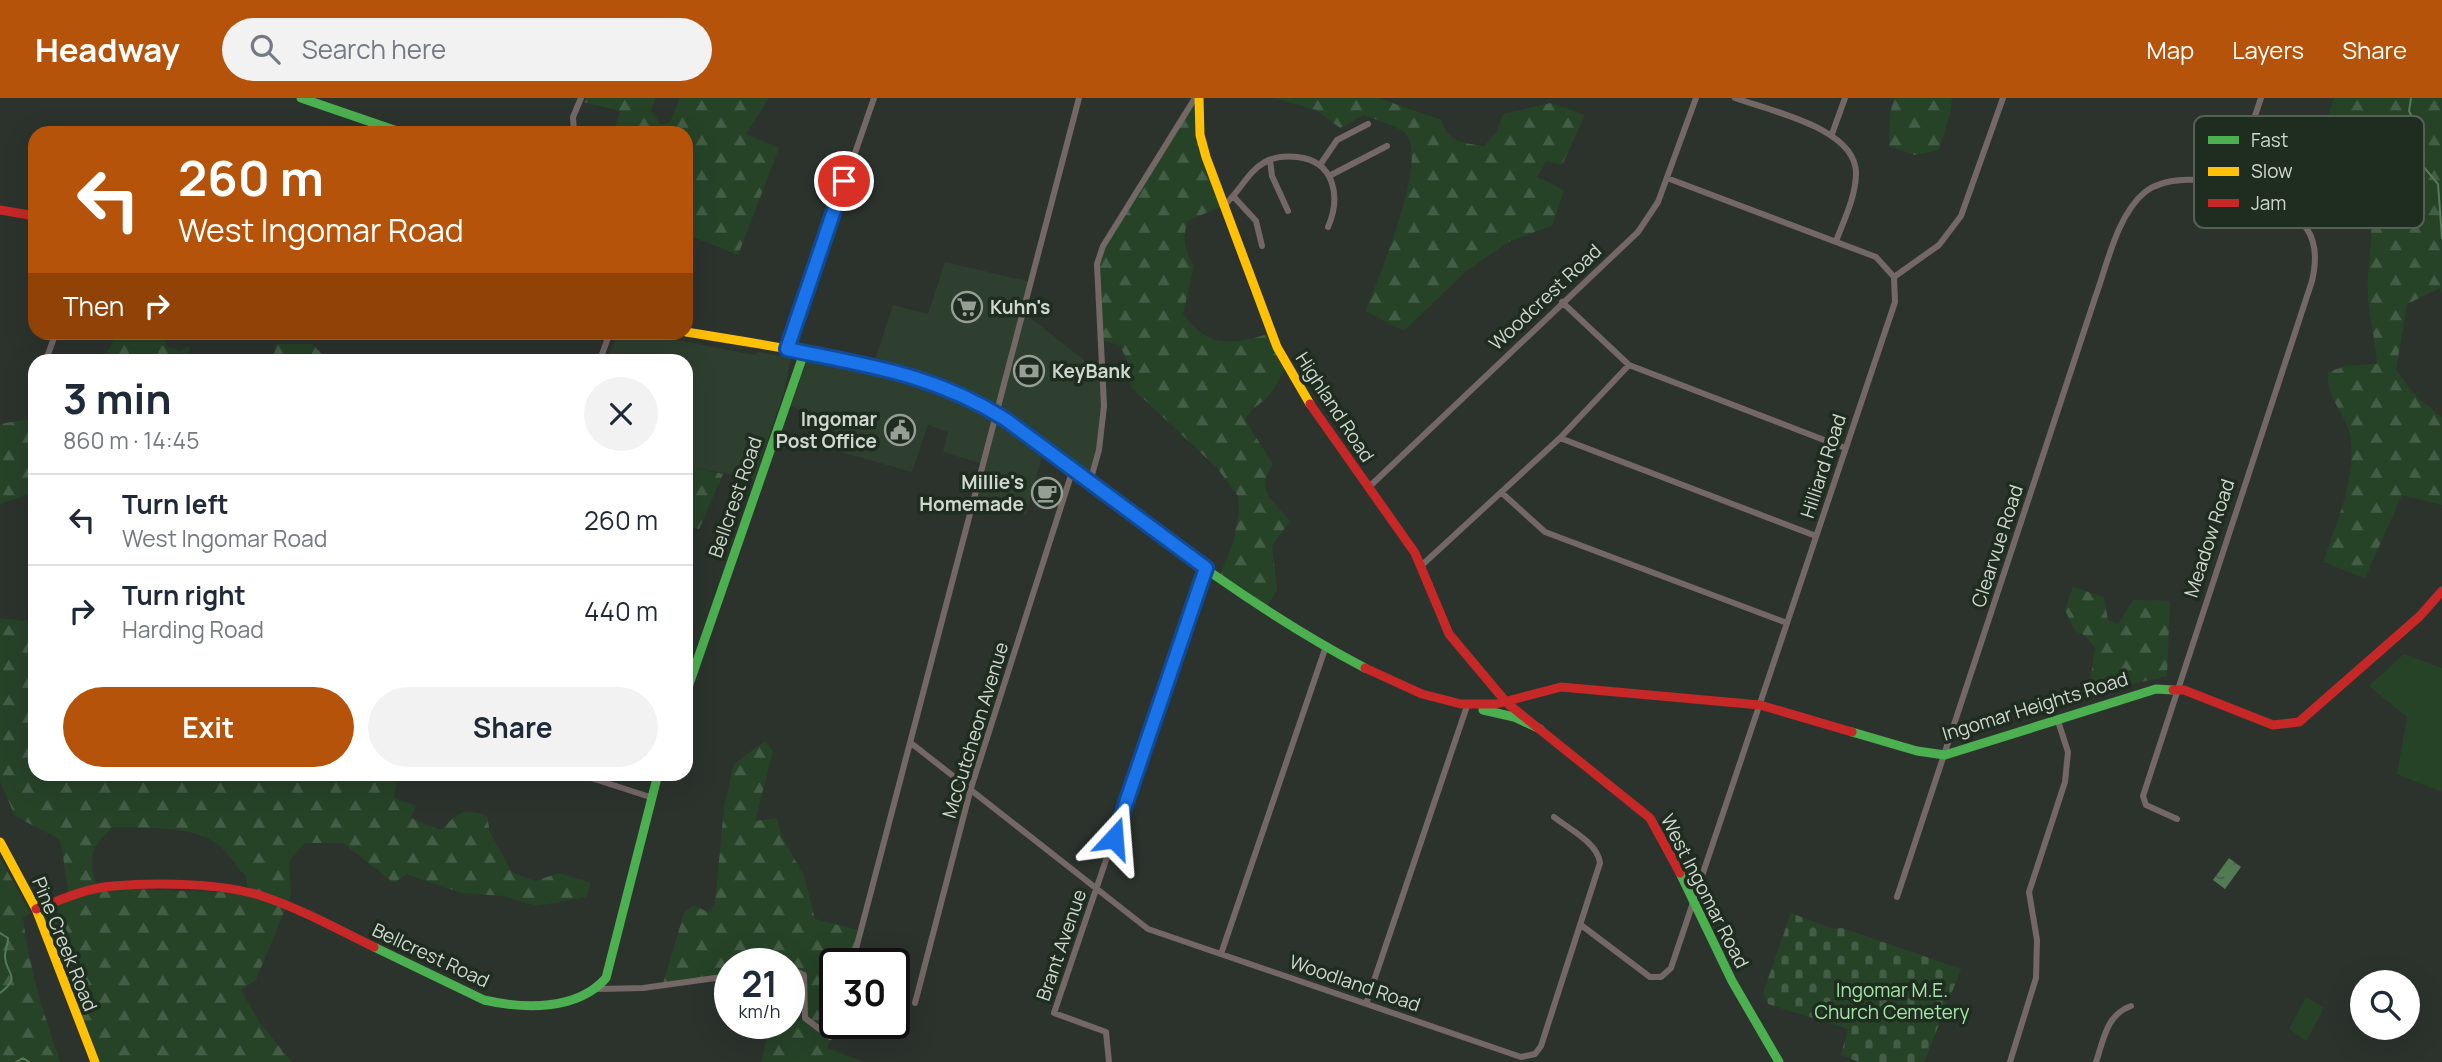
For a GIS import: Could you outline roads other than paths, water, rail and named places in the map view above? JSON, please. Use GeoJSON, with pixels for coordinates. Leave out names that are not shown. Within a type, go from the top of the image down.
{"type":"FeatureCollection","features":[{"type":"Feature","properties":{"kind":"street"},"geometry":{"type":"LineString","coordinates":[[300,98],[382,126]]}},
{"type":"Feature","properties":{"kind":"street"},"geometry":{"type":"LineString","coordinates":[[574,126],[573,117],[581,98]]}},
{"type":"Feature","properties":{"kind":"street"},"geometry":{"type":"LineString","coordinates":[[787,349],[874,98]]}},
{"type":"Feature","properties":{"kind":"street"},"geometry":{"type":"LineString","coordinates":[[856,948],[1079,98]]}},
{"type":"Feature","properties":{"kind":"street"},"geometry":{"type":"LineString","coordinates":[[1090,482],[1099,450],[1104,406],[1096,277],[1099,256],[1197,98]]}},
{"type":"Feature","properties":{"kind":"street","name":"Highland Road"},"geometry":{"type":"LineString","coordinates":[[1197,98],[1200,135],[1277,346],[1307,399],[1421,566],[1444,625],[1507,703]]}},
{"type":"Feature","properties":{"kind":"street","name":"Woodcrest Road"},"geometry":{"type":"LineString","coordinates":[[1368,488],[1639,232],[1652,214],[1696,98]]}},
{"type":"Feature","properties":{"kind":"street"},"geometry":{"type":"LineString","coordinates":[[1735,98],[1832,135],[1849,150],[1856,174],[1836,240]]}},
{"type":"Feature","properties":{"kind":"street"},"geometry":{"type":"LineString","coordinates":[[1832,135],[1845,98]]}},
{"type":"Feature","properties":{"kind":"street"},"geometry":{"type":"LineString","coordinates":[[1667,178],[1876,257],[1894,277],[1939,245],[1961,216],[2003,98]]}},
{"type":"Feature","properties":{"kind":"street"},"geometry":{"type":"LineString","coordinates":[[2255,116],[2261,98]]}},
{"type":"Feature","properties":{"kind":"street"},"geometry":{"type":"LineString","coordinates":[[1320,165],[1337,140],[1368,124]]}},
{"type":"Feature","properties":{"kind":"street"},"geometry":{"type":"LineString","coordinates":[[1329,176],[1387,146]]}},
{"type":"Feature","properties":{"kind":"street"},"geometry":{"type":"LineString","coordinates":[[1224,205],[1234,197],[1253,172],[1269,160],[1293,157],[1320,165],[1329,176],[1335,202],[1328,227]]}},
{"type":"Feature","properties":{"kind":"street"},"geometry":{"type":"LineString","coordinates":[[1269,160],[1272,176],[1288,211]]}},
{"type":"Feature","properties":{"kind":"street","name":"Clearvue Road"},"geometry":{"type":"LineString","coordinates":[[1897,897],[2095,298],[2132,207],[2151,187],[2168,181],[2194,178]]}},
{"type":"Feature","properties":{"kind":"street"},"geometry":{"type":"LineString","coordinates":[[1234,197],[1256,221],[1262,246]]}},
{"type":"Feature","properties":{"kind":"street"},"geometry":{"type":"LineString","coordinates":[[0,210],[28,215]]}},
{"type":"Feature","properties":{"kind":"street","name":"Meadow Road"},"geometry":{"type":"LineString","coordinates":[[2178,819],[2146,804],[2143,796],[2176,688],[2312,281],[2314,248],[2306,228]]}},
{"type":"Feature","properties":{"kind":"street","name":"Hilliard Road"},"geometry":{"type":"LineString","coordinates":[[1694,901],[1893,310],[1894,277]]}},
{"type":"Feature","properties":{"kind":"street"},"geometry":{"type":"LineString","coordinates":[[1562,302],[1629,365],[1845,448]]}},
{"type":"Feature","properties":{"kind":"street"},"geometry":{"type":"LineString","coordinates":[[693,332],[787,349],[929,380],[996,413],[1206,568],[1287,626],[1325,649],[1412,689],[1506,715],[1540,729]]}},
{"type":"Feature","properties":{"kind":"street","name":"Bellcrest Road"},"geometry":{"type":"LineString","coordinates":[[693,673],[804,353]]}},
{"type":"Feature","properties":{"kind":"street"},"geometry":{"type":"LineString","coordinates":[[1421,566],[1560,438],[1629,365]]}},
{"type":"Feature","properties":{"kind":"street"},"geometry":{"type":"LineString","coordinates":[[1560,438],[1816,537]]}},
{"type":"Feature","properties":{"kind":"street","name":"McCutcheon Avenue"},"geometry":{"type":"LineString","coordinates":[[915,1003],[971,788],[1073,469]]}},
{"type":"Feature","properties":{"kind":"street"},"geometry":{"type":"LineString","coordinates":[[1502,494],[1545,532],[1787,623]]}},
{"type":"Feature","properties":{"kind":"street","name":"Brant Avenue"},"geometry":{"type":"LineString","coordinates":[[1109,1062],[1106,1032],[1054,1013],[1206,568]]}},
{"type":"Feature","properties":{"kind":"street","name":"Ingomar Heights Road"},"geometry":{"type":"LineString","coordinates":[[1507,703],[1537,690],[1561,687],[1760,705],[1917,751],[1945,755],[2058,721],[2144,691],[2176,688],[2273,725],[2299,722],[2420,616],[2442,591]]}},
{"type":"Feature","properties":{"kind":"street"},"geometry":{"type":"LineString","coordinates":[[1221,954],[1325,649]]}},
{"type":"Feature","properties":{"kind":"street"},"geometry":{"type":"LineString","coordinates":[[1467,706],[1507,703]]}},
{"type":"Feature","properties":{"kind":"street","name":"West Ingomar Road"},"geometry":{"type":"LineString","coordinates":[[1507,703],[1642,810],[1661,836],[1753,1022],[1779,1062]]}},
{"type":"Feature","properties":{"kind":"street"},"geometry":{"type":"LineString","coordinates":[[1366,1004],[1467,706]]}},
{"type":"Feature","properties":{"kind":"street"},"geometry":{"type":"LineString","coordinates":[[2010,1062],[2036,978],[2037,940],[2029,892],[2065,782],[2068,752],[2058,721]]}},
{"type":"Feature","properties":{"kind":"street","name":"Woodland Road"},"geometry":{"type":"LineString","coordinates":[[911,743],[1148,929],[1508,1053],[1521,1057],[1535,1054]]}},
{"type":"Feature","properties":{"kind":"street"},"geometry":{"type":"LineString","coordinates":[[601,781],[650,797]]}},
{"type":"Feature","properties":{"kind":"street"},"geometry":{"type":"LineString","coordinates":[[656,781],[608,970],[599,989],[652,988],[714,978]]}},
{"type":"Feature","properties":{"kind":"street"},"geometry":{"type":"LineString","coordinates":[[1539,1062],[1535,1054],[1541,1046],[1600,866],[1600,856],[1591,846],[1554,817]]}},
{"type":"Feature","properties":{"kind":"street","name":"Pine Creek Road"},"geometry":{"type":"LineString","coordinates":[[0,842],[36,909],[95,1062]]}},
{"type":"Feature","properties":{"kind":"street","name":"Bellcrest Road"},"geometry":{"type":"LineString","coordinates":[[36,909],[83,892],[112,887],[192,886],[248,893],[287,905],[493,1003],[535,1005],[580,996],[599,989]]}},
{"type":"Feature","properties":{"kind":"street"},"geometry":{"type":"LineString","coordinates":[[1581,925],[1650,977],[1661,977],[1671,968],[1694,901]]}},
{"type":"Feature","properties":{"kind":"street"},"geometry":{"type":"LineString","coordinates":[[2096,1062],[2110,1020],[2117,1012],[2131,1006]]}},
{"type":"Feature","properties":{"kind":"street"},"geometry":{"type":"LineString","coordinates":[[805,1018],[819,1029]]}},
{"type":"Feature","properties":{"kind":"water"},"geometry":{"type":"Polygon","coordinates":[[[2229,858],[2241,867],[2225,889],[2213,880],[2229,858]]]}},
{"type":"Feature","properties":{"kind":"waterway"},"geometry":{"type":"LineString","coordinates":[[2411,98],[2409,111],[2412,116]]}},
{"type":"Feature","properties":{"kind":"waterway"},"geometry":{"type":"LineString","coordinates":[[2424,167],[2438,184],[2442,238]]}},
{"type":"Feature","properties":{"kind":"waterway"},"geometry":{"type":"LineString","coordinates":[[0,933],[8,938],[5,956],[12,979],[0,993]]}},
{"type":"Feature","properties":{"kind":"waterway"},"geometry":{"type":"LineString","coordinates":[[16,1062],[23,1058],[29,1062]]}},
{"type":"Feature","properties":{"kind":"place","name":"Kuhn's"},"geometry":{"type":"Point","coordinates":[967,307]}},
{"type":"Feature","properties":{"kind":"place","name":"KeyBank"},"geometry":{"type":"Point","coordinates":[1029,371]}},
{"type":"Feature","properties":{"kind":"place","name":"Ingomar Post Office"},"geometry":{"type":"Point","coordinates":[900,430]}},
{"type":"Feature","properties":{"kind":"place","name":"Millie's Homemade"},"geometry":{"type":"Point","coordinates":[1047,493]}},
{"type":"Feature","properties":{"kind":"park label","name":"Ingomar M.E. Church Cemetery"},"geometry":{"type":"Point","coordinates":[1892,1001]}}]}
